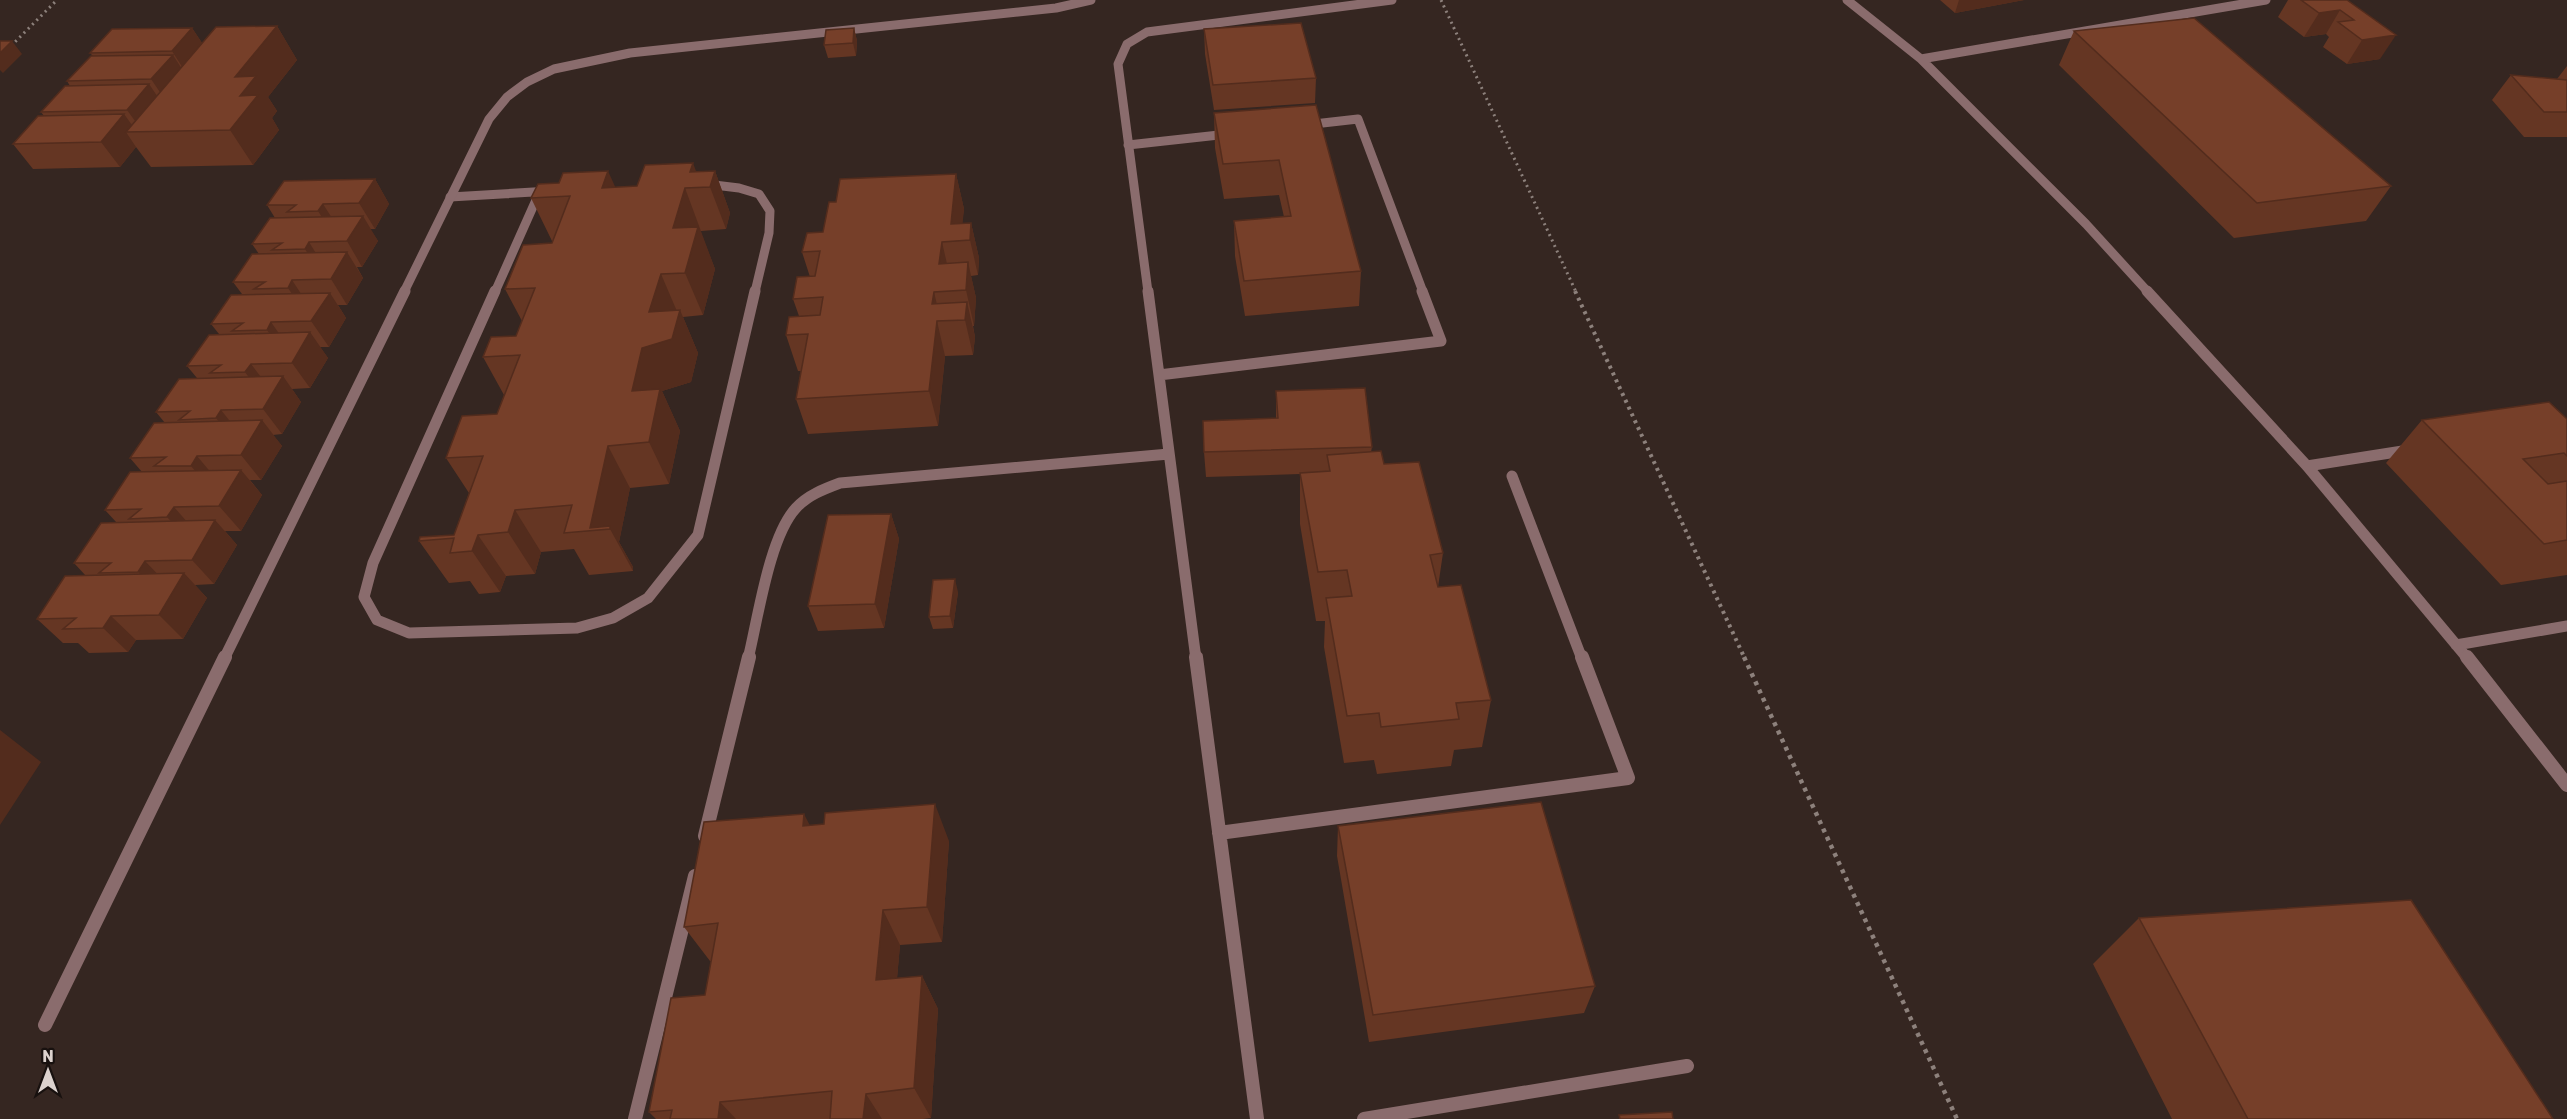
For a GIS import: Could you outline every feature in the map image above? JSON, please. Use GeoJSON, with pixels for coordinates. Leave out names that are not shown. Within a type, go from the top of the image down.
{"type":"FeatureCollection","features":[{"type":"Feature","properties":{"kind":"street"},"geometry":{"type":"LineString","coordinates":[[45,1025],[489,119],[513,92],[540,75],[586,61],[630,53],[1056,8],[1091,0]]}},
{"type":"Feature","properties":{"kind":"street"},"geometry":{"type":"LineString","coordinates":[[1257,1119],[1118,64],[1121,50],[1131,38],[1147,32],[1392,0]]}},
{"type":"Feature","properties":{"kind":"street"},"geometry":{"type":"LineString","coordinates":[[1847,0],[1921,58],[2086,224],[2307,466],[2513,713],[2567,784]]}},
{"type":"Feature","properties":{"kind":"street"},"geometry":{"type":"LineString","coordinates":[[1921,58],[2266,0]]}},
{"type":"Feature","properties":{"kind":"street"},"geometry":{"type":"LineString","coordinates":[[1159,375],[1441,341],[1358,119],[1289,127]]}},
{"type":"Feature","properties":{"kind":"street"},"geometry":{"type":"LineString","coordinates":[[1128,145],[1243,132]]}},
{"type":"Feature","properties":{"kind":"street"},"geometry":{"type":"LineString","coordinates":[[540,191],[373,563],[364,597],[377,620],[409,633],[577,628],[613,618],[648,598],[698,535],[769,233],[770,211],[759,194],[739,188],[694,185]]}},
{"type":"Feature","properties":{"kind":"street"},"geometry":{"type":"LineString","coordinates":[[450,197],[564,190]]}},
{"type":"Feature","properties":{"kind":"street"},"geometry":{"type":"LineString","coordinates":[[2307,466],[2425,448]]}},
{"type":"Feature","properties":{"kind":"street"},"geometry":{"type":"LineString","coordinates":[[703,844],[779,533],[792,509],[814,494],[840,483],[1169,454]]}},
{"type":"Feature","properties":{"kind":"street"},"geometry":{"type":"LineString","coordinates":[[1219,833],[1628,778],[1512,476]]}},
{"type":"Feature","properties":{"kind":"street"},"geometry":{"type":"LineString","coordinates":[[2456,645],[2567,626]]}},
{"type":"Feature","properties":{"kind":"street"},"geometry":{"type":"LineString","coordinates":[[635,1119],[697,867]]}},
{"type":"Feature","properties":{"kind":"street"},"geometry":{"type":"LineString","coordinates":[[1364,1119],[1687,1066]]}},
{"type":"Feature","properties":{"kind":"path"},"geometry":{"type":"LineString","coordinates":[[7,49],[57,0]]}},
{"type":"Feature","properties":{"kind":"path"},"geometry":{"type":"LineString","coordinates":[[1441,0],[1957,1119]]}},
{"type":"Feature","properties":{"kind":"building"},"geometry":{"type":"Polygon","coordinates":[[[2301,0],[2347,0],[2396,35],[2362,40],[2338,22],[2354,20],[2340,10],[2319,13],[2301,0]]]}},
{"type":"Feature","properties":{"kind":"building"},"geometry":{"type":"Polygon","coordinates":[[[2194,18],[2391,186],[2257,203],[2074,31],[2194,18]]]}},
{"type":"Feature","properties":{"kind":"building"},"geometry":{"type":"Polygon","coordinates":[[[1301,23],[1316,78],[1213,85],[1204,29],[1301,23]]]}},
{"type":"Feature","properties":{"kind":"building"},"geometry":{"type":"Polygon","coordinates":[[[277,26],[235,77],[256,76],[240,96],[258,95],[230,130],[126,132],[216,27],[277,26]]]}},
{"type":"Feature","properties":{"kind":"building"},"geometry":{"type":"Polygon","coordinates":[[[192,28],[172,51],[90,53],[112,29],[192,28]]]}},
{"type":"Feature","properties":{"kind":"building"},"geometry":{"type":"Polygon","coordinates":[[[854,28],[853,43],[824,45],[826,30],[854,28]]]}},
{"type":"Feature","properties":{"kind":"building"},"geometry":{"type":"Polygon","coordinates":[[[0,41],[12,41],[0,53],[0,41]]]}},
{"type":"Feature","properties":{"kind":"building"},"geometry":{"type":"Polygon","coordinates":[[[173,55],[151,79],[67,81],[91,56],[173,55]]]}},
{"type":"Feature","properties":{"kind":"building"},"geometry":{"type":"Polygon","coordinates":[[[2511,75],[2567,80],[2567,112],[2544,112],[2511,75]]]}},
{"type":"Feature","properties":{"kind":"building"},"geometry":{"type":"Polygon","coordinates":[[[149,84],[127,110],[41,112],[65,86],[149,84]]]}},
{"type":"Feature","properties":{"kind":"building"},"geometry":{"type":"Polygon","coordinates":[[[1316,105],[1361,271],[1244,281],[1234,221],[1291,216],[1279,160],[1223,164],[1214,113],[1316,105]]]}},
{"type":"Feature","properties":{"kind":"building"},"geometry":{"type":"Polygon","coordinates":[[[124,114],[101,142],[13,144],[38,116],[124,114]]]}},
{"type":"Feature","properties":{"kind":"building"},"geometry":{"type":"Polygon","coordinates":[[[693,163],[690,172],[715,171],[710,187],[685,188],[673,228],[698,227],[685,273],[661,274],[649,312],[680,310],[672,339],[642,348],[632,391],[660,389],[649,442],[608,446],[590,528],[610,526],[610,529],[564,533],[572,505],[515,510],[508,532],[478,535],[472,551],[450,553],[454,538],[419,541],[420,537],[454,535],[483,456],[446,458],[462,416],[497,414],[520,355],[483,357],[491,337],[516,336],[535,288],[505,289],[523,245],[552,243],[570,196],[531,198],[538,184],[559,183],[563,173],[608,171],[602,188],[637,186],[645,165],[693,163]]]}},
{"type":"Feature","properties":{"kind":"building"},"geometry":{"type":"Polygon","coordinates":[[[956,174],[951,224],[971,223],[970,240],[942,242],[939,264],[968,262],[966,290],[934,292],[932,304],[967,302],[965,320],[937,321],[929,391],[796,399],[808,334],[786,335],[789,317],[820,315],[823,297],[793,299],[797,277],[815,276],[820,251],[802,252],[807,233],[823,232],[829,202],[836,202],[840,179],[956,174]]]}},
{"type":"Feature","properties":{"kind":"building"},"geometry":{"type":"Polygon","coordinates":[[[375,179],[359,203],[323,204],[318,211],[287,212],[296,205],[267,205],[284,181],[375,179]]]}},
{"type":"Feature","properties":{"kind":"building"},"geometry":{"type":"Polygon","coordinates":[[[363,216],[347,241],[309,242],[305,249],[272,250],[282,243],[252,244],[270,218],[363,216]]]}},
{"type":"Feature","properties":{"kind":"building"},"geometry":{"type":"Polygon","coordinates":[[[347,252],[331,279],[292,280],[288,288],[254,289],[265,282],[233,282],[252,254],[347,252]]]}},
{"type":"Feature","properties":{"kind":"building"},"geometry":{"type":"Polygon","coordinates":[[[330,293],[311,321],[271,322],[267,330],[232,331],[243,323],[211,324],[231,295],[330,293]]]}},
{"type":"Feature","properties":{"kind":"building"},"geometry":{"type":"Polygon","coordinates":[[[310,332],[292,363],[251,364],[245,372],[210,373],[221,365],[187,366],[209,335],[310,332]]]}},
{"type":"Feature","properties":{"kind":"building"},"geometry":{"type":"Polygon","coordinates":[[[283,376],[263,409],[221,410],[216,418],[179,420],[190,411],[156,412],[179,379],[283,376]]]}},
{"type":"Feature","properties":{"kind":"building"},"geometry":{"type":"Polygon","coordinates":[[[1365,388],[1372,447],[1204,452],[1203,421],[1278,418],[1276,391],[1365,388]]]}},
{"type":"Feature","properties":{"kind":"building"},"geometry":{"type":"Polygon","coordinates":[[[2549,402],[2567,419],[2567,456],[2564,453],[2523,459],[2548,484],[2567,481],[2567,540],[2544,544],[2422,420],[2549,402]]]}},
{"type":"Feature","properties":{"kind":"building"},"geometry":{"type":"Polygon","coordinates":[[[262,420],[241,455],[197,456],[191,466],[154,466],[166,457],[130,458],[154,423],[262,420]]]}},
{"type":"Feature","properties":{"kind":"building"},"geometry":{"type":"Polygon","coordinates":[[[1381,451],[1384,464],[1419,462],[1443,553],[1430,555],[1438,587],[1461,585],[1491,700],[1456,703],[1459,719],[1381,727],[1379,713],[1347,716],[1326,598],[1352,596],[1347,570],[1318,572],[1300,473],[1330,471],[1327,455],[1381,451]]]}},
{"type":"Feature","properties":{"kind":"building"},"geometry":{"type":"Polygon","coordinates":[[[241,470],[219,506],[174,507],[167,517],[129,519],[141,509],[105,510],[130,472],[241,470]]]}},
{"type":"Feature","properties":{"kind":"building"},"geometry":{"type":"Polygon","coordinates":[[[891,514],[875,604],[808,606],[828,515],[891,514]]]}},
{"type":"Feature","properties":{"kind":"building"},"geometry":{"type":"Polygon","coordinates":[[[215,520],[192,560],[145,561],[138,572],[99,573],[111,563],[74,563],[101,523],[215,520]]]}},
{"type":"Feature","properties":{"kind":"building"},"geometry":{"type":"Polygon","coordinates":[[[184,573],[159,615],[111,616],[103,628],[63,629],[76,618],[37,619],[65,576],[184,573]]]}},
{"type":"Feature","properties":{"kind":"building"},"geometry":{"type":"Polygon","coordinates":[[[955,579],[950,616],[929,617],[933,580],[955,579]]]}},
{"type":"Feature","properties":{"kind":"building"},"geometry":{"type":"Polygon","coordinates":[[[1541,802],[1595,986],[1373,1015],[1338,826],[1541,802]]]}},
{"type":"Feature","properties":{"kind":"building"},"geometry":{"type":"Polygon","coordinates":[[[935,804],[927,907],[883,910],[876,980],[922,976],[914,1088],[866,1094],[863,1119],[830,1119],[832,1091],[720,1102],[718,1119],[670,1119],[672,1110],[649,1112],[671,998],[705,995],[718,923],[684,927],[704,822],[804,814],[803,826],[824,824],[825,813],[935,804]]]}},
{"type":"Feature","properties":{"kind":"building"},"geometry":{"type":"Polygon","coordinates":[[[2411,900],[2553,1119],[2248,1119],[2139,918],[2411,900]]]}},
{"type":"Feature","properties":{"kind":"building"},"geometry":{"type":"Polygon","coordinates":[[[1672,1112],[1673,1119],[1620,1119],[1619,1115],[1672,1112]]]}}]}
